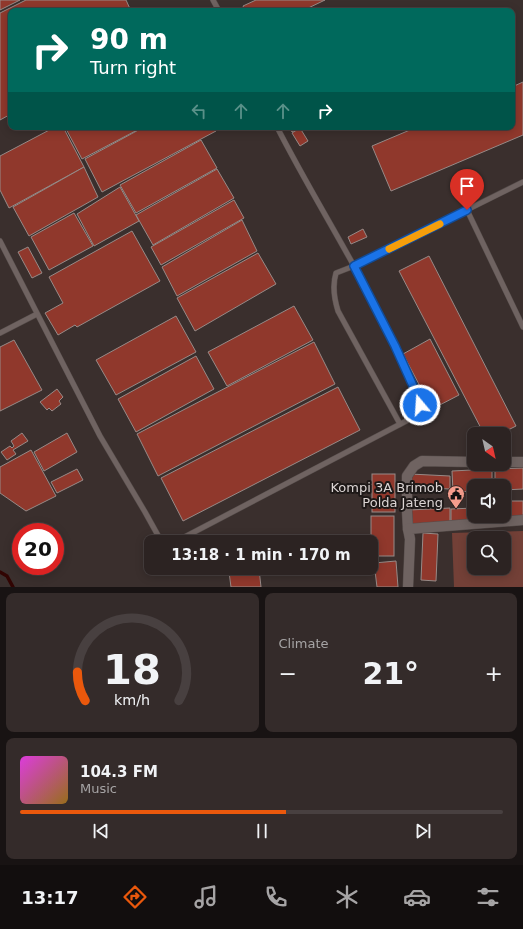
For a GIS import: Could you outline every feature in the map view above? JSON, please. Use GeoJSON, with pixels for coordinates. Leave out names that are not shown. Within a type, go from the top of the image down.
{"type":"FeatureCollection","features":[{"type":"Feature","properties":{"kind":"street"},"geometry":{"type":"LineString","coordinates":[[408,587],[410,539],[407,511],[407,476],[414,466],[422,461],[467,462]]}},
{"type":"Feature","properties":{"kind":"street"},"geometry":{"type":"LineString","coordinates":[[511,462],[523,462]]}},
{"type":"Feature","properties":{"kind":"street"},"geometry":{"type":"LineString","coordinates":[[408,529],[523,520]]}},
{"type":"Feature","properties":{"kind":"lane"},"geometry":{"type":"LineString","coordinates":[[188,535],[410,419],[416,413],[420,405],[418,397],[395,346],[354,266],[279,130]]}},
{"type":"Feature","properties":{"kind":"lane"},"geometry":{"type":"LineString","coordinates":[[400,424],[344,324],[335,301],[333,282],[336,273],[354,266],[523,182]]}},
{"type":"Feature","properties":{"kind":"lane"},"geometry":{"type":"LineString","coordinates":[[467,210],[523,327]]}},
{"type":"Feature","properties":{"kind":"lane"},"geometry":{"type":"LineString","coordinates":[[0,241],[114,460],[158,535]]}},
{"type":"Feature","properties":{"kind":"lane"},"geometry":{"type":"LineString","coordinates":[[0,333],[37,314]]}},
{"type":"Feature","properties":{"kind":"shaded area"},"geometry":{"type":"Polygon","coordinates":[[[511,531],[523,531],[523,587],[454,587],[452,533],[467,533],[467,575],[511,575],[511,531]]]}},
{"type":"Feature","properties":{"kind":"building"},"geometry":{"type":"Polygon","coordinates":[[[0,0],[20,0],[0,10],[0,0]]]}},
{"type":"Feature","properties":{"kind":"building"},"geometry":{"type":"Polygon","coordinates":[[[26,0],[126,0],[130,8],[10,8],[26,0]]]}},
{"type":"Feature","properties":{"kind":"building"},"geometry":{"type":"Polygon","coordinates":[[[256,0],[325,0],[308,8],[244,8],[243,6],[256,0]]]}},
{"type":"Feature","properties":{"kind":"building"},"geometry":{"type":"Polygon","coordinates":[[[8,9],[8,116],[0,120],[0,13],[8,9]]]}},
{"type":"Feature","properties":{"kind":"building"},"geometry":{"type":"Polygon","coordinates":[[[523,82],[523,135],[391,191],[372,146],[410,130],[515,130],[515,86],[523,82]]]}},
{"type":"Feature","properties":{"kind":"building"},"geometry":{"type":"Polygon","coordinates":[[[49,130],[65,130],[84,167],[9,208],[0,190],[0,156],[49,130]]]}},
{"type":"Feature","properties":{"kind":"building"},"geometry":{"type":"Polygon","coordinates":[[[67,130],[137,130],[82,159],[67,130]]]}},
{"type":"Feature","properties":{"kind":"building"},"geometry":{"type":"Polygon","coordinates":[[[138,130],[216,131],[102,192],[85,159],[138,130]]]}},
{"type":"Feature","properties":{"kind":"building"},"geometry":{"type":"Polygon","coordinates":[[[297,130],[301,130],[308,141],[300,146],[292,133],[297,130]]]}},
{"type":"Feature","properties":{"kind":"building"},"geometry":{"type":"Polygon","coordinates":[[[201,140],[217,168],[136,213],[120,185],[201,140]]]}},
{"type":"Feature","properties":{"kind":"building"},"geometry":{"type":"Polygon","coordinates":[[[84,167],[98,197],[29,236],[13,207],[84,167]]]}},
{"type":"Feature","properties":{"kind":"building"},"geometry":{"type":"Polygon","coordinates":[[[217,169],[234,198],[153,245],[136,215],[217,169]]]}},
{"type":"Feature","properties":{"kind":"building"},"geometry":{"type":"Polygon","coordinates":[[[120,187],[139,221],[94,246],[77,214],[120,187]]]}},
{"type":"Feature","properties":{"kind":"building"},"geometry":{"type":"Polygon","coordinates":[[[234,200],[244,218],[161,265],[151,247],[234,200]]]}},
{"type":"Feature","properties":{"kind":"building"},"geometry":{"type":"Polygon","coordinates":[[[74,213],[93,246],[49,270],[31,237],[74,213]]]}},
{"type":"Feature","properties":{"kind":"building"},"geometry":{"type":"Polygon","coordinates":[[[242,220],[257,251],[177,296],[162,267],[242,220]]]}},
{"type":"Feature","properties":{"kind":"building"},"geometry":{"type":"Polygon","coordinates":[[[363,229],[367,237],[351,244],[348,237],[363,229]]]}},
{"type":"Feature","properties":{"kind":"building"},"geometry":{"type":"Polygon","coordinates":[[[132,231],[160,281],[77,327],[75,325],[58,335],[45,313],[63,303],[49,277],[132,231]]]}},
{"type":"Feature","properties":{"kind":"building"},"geometry":{"type":"Polygon","coordinates":[[[28,247],[42,273],[32,278],[18,252],[28,247]]]}},
{"type":"Feature","properties":{"kind":"building"},"geometry":{"type":"Polygon","coordinates":[[[258,253],[276,284],[195,331],[177,298],[258,253]]]}},
{"type":"Feature","properties":{"kind":"building"},"geometry":{"type":"Polygon","coordinates":[[[429,256],[516,426],[511,428],[511,427],[480,427],[399,271],[429,256]]]}},
{"type":"Feature","properties":{"kind":"building"},"geometry":{"type":"Polygon","coordinates":[[[294,306],[313,340],[227,386],[208,352],[294,306]]]}},
{"type":"Feature","properties":{"kind":"building"},"geometry":{"type":"Polygon","coordinates":[[[176,316],[196,352],[116,395],[96,360],[176,316]]]}},
{"type":"Feature","properties":{"kind":"building"},"geometry":{"type":"Polygon","coordinates":[[[430,339],[459,395],[432,409],[403,354],[430,339]]]}},
{"type":"Feature","properties":{"kind":"building"},"geometry":{"type":"Polygon","coordinates":[[[14,340],[42,390],[0,411],[0,347],[14,340]]]}},
{"type":"Feature","properties":{"kind":"building"},"geometry":{"type":"Polygon","coordinates":[[[314,342],[335,384],[158,476],[137,434],[314,342]]]}},
{"type":"Feature","properties":{"kind":"building"},"geometry":{"type":"Polygon","coordinates":[[[196,356],[214,389],[136,432],[118,399],[196,356]]]}},
{"type":"Feature","properties":{"kind":"building"},"geometry":{"type":"Polygon","coordinates":[[[338,387],[360,430],[183,521],[161,478],[338,387]]]}},
{"type":"Feature","properties":{"kind":"building"},"geometry":{"type":"Polygon","coordinates":[[[57,389],[63,397],[59,401],[61,404],[52,411],[49,408],[47,410],[40,402],[57,389]]]}},
{"type":"Feature","properties":{"kind":"building"},"geometry":{"type":"Polygon","coordinates":[[[22,433],[28,441],[13,450],[16,454],[7,460],[1,452],[10,446],[12,448],[14,446],[11,441],[22,433]]]}},
{"type":"Feature","properties":{"kind":"building"},"geometry":{"type":"Polygon","coordinates":[[[67,433],[77,452],[44,471],[34,452],[67,433]]]}},
{"type":"Feature","properties":{"kind":"building"},"geometry":{"type":"Polygon","coordinates":[[[31,450],[56,496],[26,511],[0,493],[0,467],[31,450]]]}},
{"type":"Feature","properties":{"kind":"building"},"geometry":{"type":"Polygon","coordinates":[[[511,468],[523,468],[523,489],[511,490],[511,479],[495,479],[495,471],[511,471],[511,468]]]}},
{"type":"Feature","properties":{"kind":"building"},"geometry":{"type":"Polygon","coordinates":[[[77,469],[83,480],[57,493],[51,482],[77,469]]]}},
{"type":"Feature","properties":{"kind":"building"},"geometry":{"type":"Polygon","coordinates":[[[452,471],[492,471],[492,479],[467,479],[467,491],[453,492],[452,471]]]}},
{"type":"Feature","properties":{"kind":"building"},"geometry":{"type":"Polygon","coordinates":[[[372,474],[395,474],[395,512],[372,512],[372,474]]]}},
{"type":"Feature","properties":{"kind":"building"},"geometry":{"type":"Polygon","coordinates":[[[410,474],[450,476],[450,489],[409,487],[410,474]]]}},
{"type":"Feature","properties":{"kind":"building"},"geometry":{"type":"Polygon","coordinates":[[[511,501],[523,501],[523,517],[511,517],[511,501]]]}},
{"type":"Feature","properties":{"kind":"building"},"geometry":{"type":"Polygon","coordinates":[[[450,508],[450,522],[410,524],[409,510],[450,508]]]}},
{"type":"Feature","properties":{"kind":"building"},"geometry":{"type":"Polygon","coordinates":[[[467,508],[467,522],[451,523],[451,509],[467,508]]]}},
{"type":"Feature","properties":{"kind":"building"},"geometry":{"type":"Polygon","coordinates":[[[371,516],[394,516],[394,556],[378,556],[378,535],[371,535],[371,516]]]}},
{"type":"Feature","properties":{"kind":"building"},"geometry":{"type":"Polygon","coordinates":[[[423,533],[438,534],[436,581],[421,580],[423,533]]]}},
{"type":"Feature","properties":{"kind":"building"},"geometry":{"type":"Polygon","coordinates":[[[396,561],[398,587],[377,587],[376,575],[378,575],[378,563],[396,561]]]}},
{"type":"Feature","properties":{"kind":"building"},"geometry":{"type":"Polygon","coordinates":[[[229,575],[260,575],[261,587],[231,587],[229,575]]]}},
{"type":"Feature","properties":{"kind":"waterway"},"geometry":{"type":"LineString","coordinates":[[0,572],[7,576],[13,587]]}},
{"type":"Feature","properties":{"kind":"slow traffic"},"geometry":{"type":"LineString","coordinates":[[389,249],[440,224]]}},
{"type":"Feature","properties":{"kind":"place","name":"Kompi 3A Brimob Polda Jateng"},"geometry":{"type":"Point","coordinates":[456,509]}},
{"type":"Feature","properties":{"kind":"route"},"geometry":{"type":"LineString","coordinates":[[420,405],[418,397],[395,346],[354,266],[467,210]]}}]}
